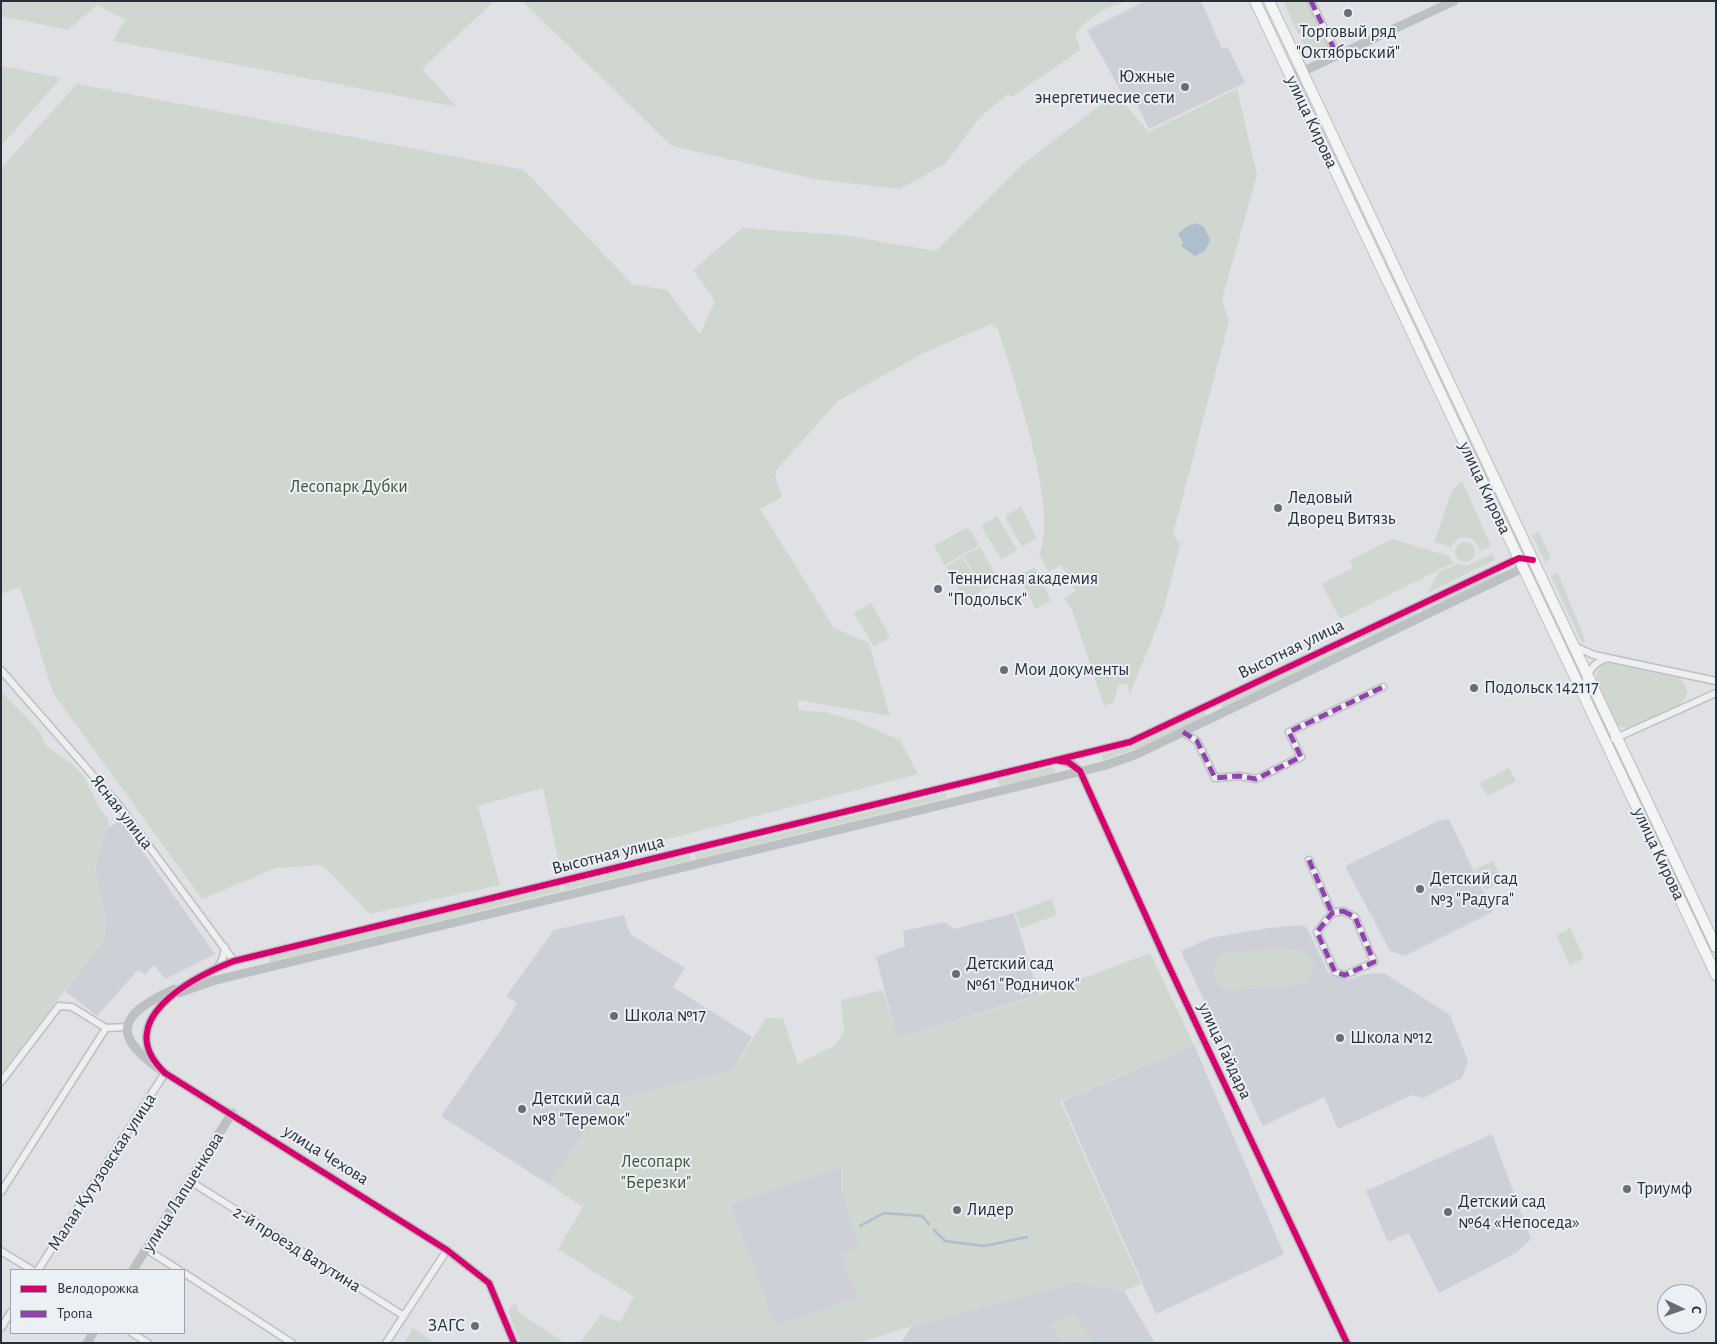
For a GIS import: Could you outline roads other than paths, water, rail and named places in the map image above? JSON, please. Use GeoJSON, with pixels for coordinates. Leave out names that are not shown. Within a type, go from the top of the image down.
{"type":"FeatureCollection","features":[{"type":"Feature","properties":{"kind":"main road","name":"улица Кирова"},"geometry":{"type":"LineString","coordinates":[[1255,1],[1716,975]]}},
{"type":"Feature","properties":{"kind":"main road","name":"улица Кирова"},"geometry":{"type":"LineString","coordinates":[[1269,1],[1716,947]]}},
{"type":"Feature","properties":{"kind":"street"},"geometry":{"type":"LineString","coordinates":[[1311,1],[1337,55]]}},
{"type":"Feature","properties":{"kind":"street"},"geometry":{"type":"LineString","coordinates":[[1291,77],[1454,1]]}},
{"type":"Feature","properties":{"kind":"street"},"geometry":{"type":"LineString","coordinates":[[1519,558],[1533,560]]}},
{"type":"Feature","properties":{"kind":"street","name":"Высотная улица"},"geometry":{"type":"LineString","coordinates":[[171,995],[186,984],[217,968],[234,962],[1092,753],[1130,742],[1519,558]]}},
{"type":"Feature","properties":{"kind":"street","name":"Высотная улица"},"geometry":{"type":"LineString","coordinates":[[171,995],[238,975],[1080,771],[1135,755],[1353,649],[1524,569],[1533,560]]}},
{"type":"Feature","properties":{"kind":"street","name":"Высотная улица"},"geometry":{"type":"LineString","coordinates":[[1347,639],[1353,649]]}},
{"type":"Feature","properties":{"kind":"street"},"geometry":{"type":"LineString","coordinates":[[1574,646],[1594,655],[1716,681]]}},
{"type":"Feature","properties":{"kind":"street"},"geometry":{"type":"LineString","coordinates":[[1582,692],[1587,673],[1598,663],[1610,658]]}},
{"type":"Feature","properties":{"kind":"street","name":"Ясная улица"},"geometry":{"type":"LineString","coordinates":[[1,670],[117,802],[225,947],[234,962]]}},
{"type":"Feature","properties":{"kind":"street"},"geometry":{"type":"LineString","coordinates":[[1183,732],[1198,740],[1215,778],[1239,776],[1256,779],[1301,757],[1289,732],[1383,687]]}},
{"type":"Feature","properties":{"kind":"street"},"geometry":{"type":"LineString","coordinates":[[1606,743],[1716,693]]}},
{"type":"Feature","properties":{"kind":"street"},"geometry":{"type":"LineString","coordinates":[[1210,705],[1215,716]]}},
{"type":"Feature","properties":{"kind":"street"},"geometry":{"type":"LineString","coordinates":[[1059,761],[1074,765],[1080,771],[1085,758],[1092,753]]}},
{"type":"Feature","properties":{"kind":"street","name":"улица Гайдара"},"geometry":{"type":"LineString","coordinates":[[1080,771],[1161,950],[1347,1343]]}},
{"type":"Feature","properties":{"kind":"street"},"geometry":{"type":"LineString","coordinates":[[981,780],[985,794]]}},
{"type":"Feature","properties":{"kind":"street"},"geometry":{"type":"LineString","coordinates":[[1309,860],[1332,913]]}},
{"type":"Feature","properties":{"kind":"street"},"geometry":{"type":"LineString","coordinates":[[1343,911],[1355,917],[1374,962],[1346,975],[1335,972],[1317,932],[1332,913],[1343,911]]}},
{"type":"Feature","properties":{"kind":"street"},"geometry":{"type":"LineString","coordinates":[[217,968],[222,962],[225,947]]}},
{"type":"Feature","properties":{"kind":"street"},"geometry":{"type":"LineString","coordinates":[[234,962],[238,975]]}},
{"type":"Feature","properties":{"kind":"street"},"geometry":{"type":"LineString","coordinates":[[1,1082],[59,1006],[72,1007],[106,1028],[127,1027],[131,1017],[142,1006],[186,984]]}},
{"type":"Feature","properties":{"kind":"street","name":"улица Чехова"},"geometry":{"type":"LineString","coordinates":[[165,1073],[153,1062],[147,1043],[149,1024],[158,1008],[171,995]]}},
{"type":"Feature","properties":{"kind":"street","name":"улица Чехова"},"geometry":{"type":"LineString","coordinates":[[127,1027],[127,1036],[133,1047],[146,1060],[447,1250],[489,1282],[514,1343]]}},
{"type":"Feature","properties":{"kind":"street"},"geometry":{"type":"LineString","coordinates":[[1,1192],[106,1028]]}},
{"type":"Feature","properties":{"kind":"street","name":"Малая Кутузовская улица"},"geometry":{"type":"LineString","coordinates":[[39,1269],[165,1073]]}},
{"type":"Feature","properties":{"kind":"street","name":"улица Лапшенкова"},"geometry":{"type":"LineString","coordinates":[[134,1269],[232,1113]]}},
{"type":"Feature","properties":{"kind":"street","name":"2-й проезд Ватутина"},"geometry":{"type":"LineString","coordinates":[[190,1181],[404,1316]]}},
{"type":"Feature","properties":{"kind":"street"},"geometry":{"type":"LineString","coordinates":[[146,1249],[177,1269]]}},
{"type":"Feature","properties":{"kind":"street"},"geometry":{"type":"LineString","coordinates":[[386,1343],[447,1250]]}},
{"type":"Feature","properties":{"kind":"street"},"geometry":{"type":"LineString","coordinates":[[1,1251],[30,1269]]}},
{"type":"Feature","properties":{"kind":"street"},"geometry":{"type":"LineString","coordinates":[[185,1274],[292,1343]]}},
{"type":"Feature","properties":{"kind":"street"},"geometry":{"type":"LineString","coordinates":[[1,1328],[10,1314]]}},
{"type":"Feature","properties":{"kind":"street"},"geometry":{"type":"LineString","coordinates":[[134,1334],[148,1343]]}},
{"type":"Feature","properties":{"kind":"water"},"geometry":{"type":"Polygon","coordinates":[[[1196,223],[1204,227],[1210,240],[1205,251],[1195,256],[1181,246],[1183,242],[1178,234],[1186,227],[1196,223]]]}},
{"type":"Feature","properties":{"kind":"waterway"},"geometry":{"type":"LineString","coordinates":[[860,1226],[884,1213],[922,1216],[929,1224]]}},
{"type":"Feature","properties":{"kind":"waterway"},"geometry":{"type":"LineString","coordinates":[[934,1230],[945,1241],[984,1246],[1027,1237]]}},
{"type":"Feature","properties":{"kind":"place","name":"Торговый ряд \"Октябрьский\""},"geometry":{"type":"Point","coordinates":[1348,13]}},
{"type":"Feature","properties":{"kind":"place","name":"Южные энергетичесие сети"},"geometry":{"type":"Point","coordinates":[1185,87]}},
{"type":"Feature","properties":{"kind":"place","name":"Ледовый Дворец Витязь"},"geometry":{"type":"Point","coordinates":[1278,508]}},
{"type":"Feature","properties":{"kind":"place","name":"Теннисная академия \"Подольск\""},"geometry":{"type":"Point","coordinates":[938,589]}},
{"type":"Feature","properties":{"kind":"place","name":"Мои документы"},"geometry":{"type":"Point","coordinates":[1004,670]}},
{"type":"Feature","properties":{"kind":"place","name":"Подольск 142117"},"geometry":{"type":"Point","coordinates":[1474,688]}},
{"type":"Feature","properties":{"kind":"place","name":"Детский сад №3 \"Радуга\""},"geometry":{"type":"Point","coordinates":[1420,889]}},
{"type":"Feature","properties":{"kind":"place","name":"Детский сад №61 \"Родничок\""},"geometry":{"type":"Point","coordinates":[956,974]}},
{"type":"Feature","properties":{"kind":"place","name":"Школа №17"},"geometry":{"type":"Point","coordinates":[614,1016]}},
{"type":"Feature","properties":{"kind":"place","name":"Школа №12"},"geometry":{"type":"Point","coordinates":[1340,1038]}},
{"type":"Feature","properties":{"kind":"place","name":"Детский сад №8 \"Теремок\""},"geometry":{"type":"Point","coordinates":[522,1109]}},
{"type":"Feature","properties":{"kind":"place","name":"Триумф"},"geometry":{"type":"Point","coordinates":[1627,1189]}},
{"type":"Feature","properties":{"kind":"place","name":"Лидер"},"geometry":{"type":"Point","coordinates":[957,1210]}},
{"type":"Feature","properties":{"kind":"place","name":"Детский сад №64 «Непоседа»"},"geometry":{"type":"Point","coordinates":[1448,1212]}},
{"type":"Feature","properties":{"kind":"place","name":"ЗАГС"},"geometry":{"type":"Point","coordinates":[475,1326]}},
{"type":"Feature","properties":{"kind":"park label","name":"Лесопарк Дубки"},"geometry":{"type":"Point","coordinates":[349,487]}},
{"type":"Feature","properties":{"kind":"park label","name":"Лесопарк \"Березки\""},"geometry":{"type":"Point","coordinates":[656,1172]}}]}
